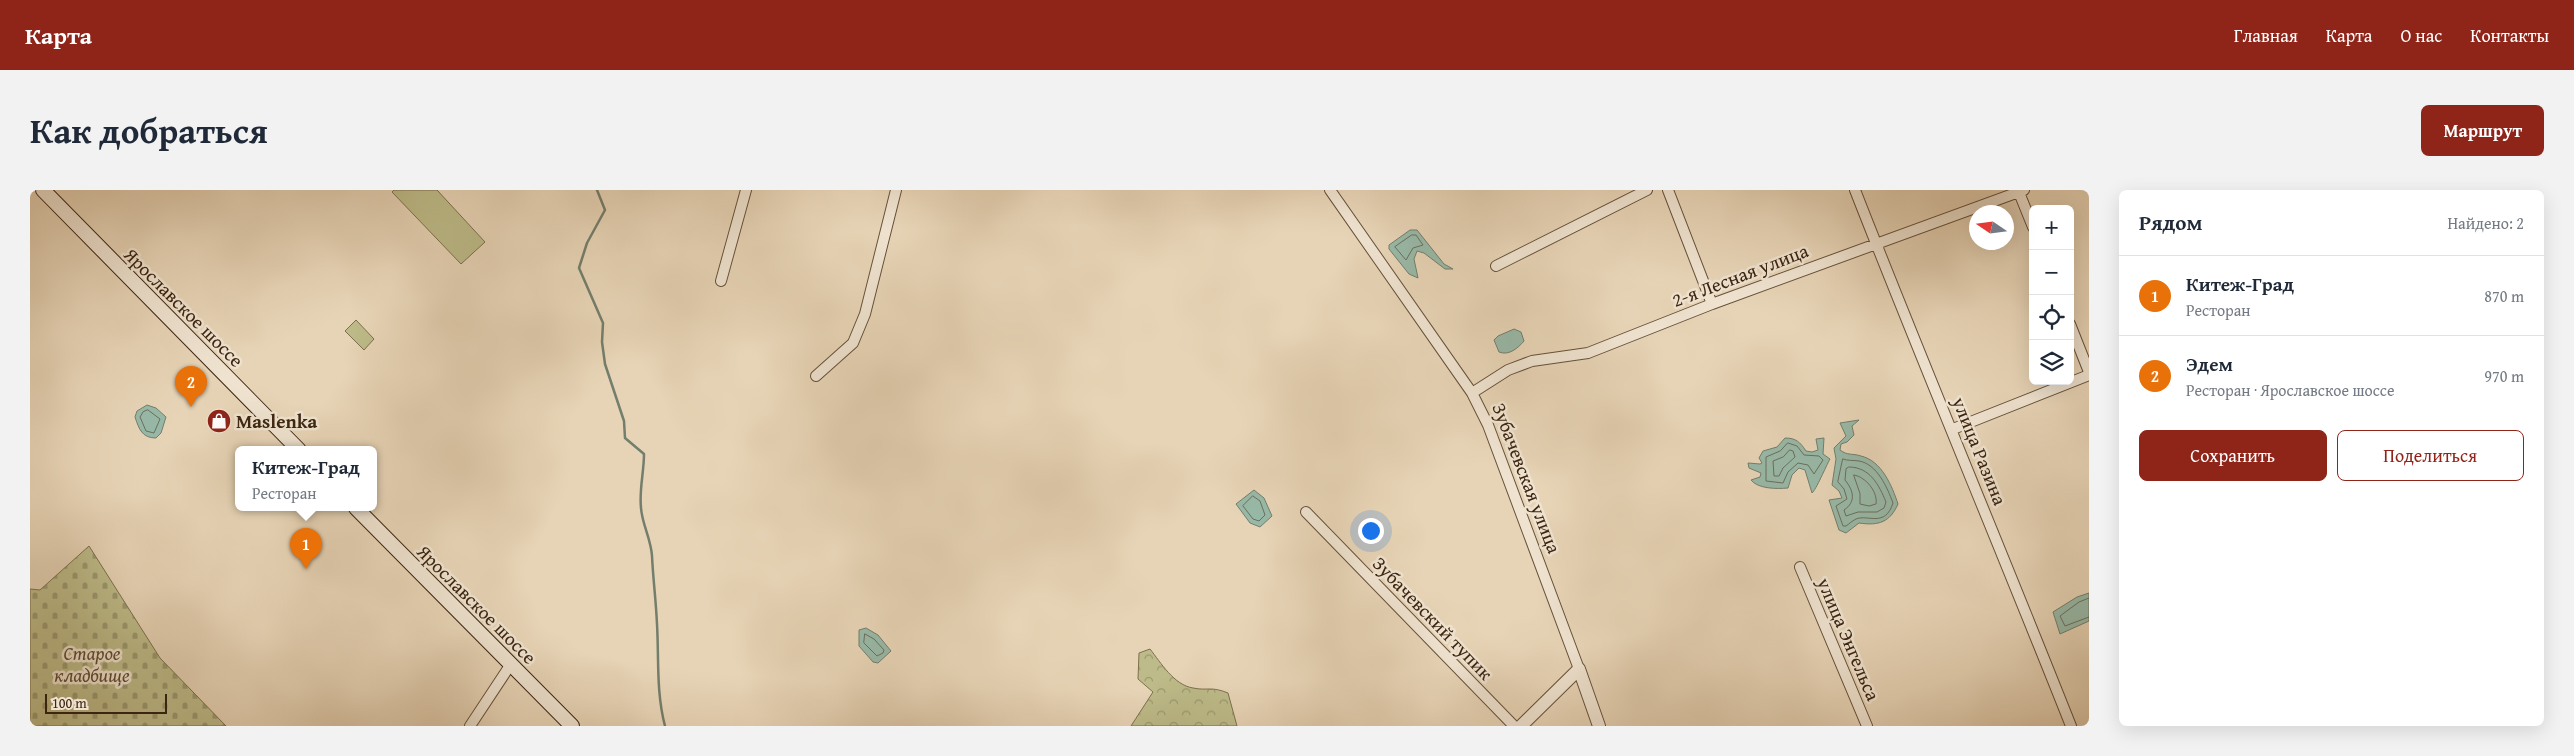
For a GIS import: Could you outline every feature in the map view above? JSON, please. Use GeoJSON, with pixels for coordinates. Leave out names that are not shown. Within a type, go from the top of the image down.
{"type":"FeatureCollection","features":[{"type":"Feature","properties":{"kind":"main road","name":"Ярославское шоссе"},"geometry":{"type":"LineString","coordinates":[[43,190],[295,446]]}},
{"type":"Feature","properties":{"kind":"main road","name":"Ярославское шоссе"},"geometry":{"type":"LineString","coordinates":[[359,511],[572,726]]}},
{"type":"Feature","properties":{"kind":"street"},"geometry":{"type":"LineString","coordinates":[[721,281],[746,190]]}},
{"type":"Feature","properties":{"kind":"street"},"geometry":{"type":"LineString","coordinates":[[816,376],[853,343],[865,314],[896,190]]}},
{"type":"Feature","properties":{"kind":"street","name":"Зубачевская улица"},"geometry":{"type":"LineString","coordinates":[[1330,190],[1472,392],[1488,425],[1599,726]]}},
{"type":"Feature","properties":{"kind":"street"},"geometry":{"type":"LineString","coordinates":[[1496,266],[1647,190]]}},
{"type":"Feature","properties":{"kind":"street"},"geometry":{"type":"LineString","coordinates":[[1668,190],[1712,304]]}},
{"type":"Feature","properties":{"kind":"street","name":"улица Разина"},"geometry":{"type":"LineString","coordinates":[[1855,190],[1909,329],[1953,429],[2071,726]]}},
{"type":"Feature","properties":{"kind":"street"},"geometry":{"type":"LineString","coordinates":[[2020,191],[2029,216]]}},
{"type":"Feature","properties":{"kind":"street","name":"2-я Лесная улица"},"geometry":{"type":"LineString","coordinates":[[1472,392],[1508,370],[1532,362],[1588,353],[1712,304],[2020,191]]}},
{"type":"Feature","properties":{"kind":"street"},"geometry":{"type":"LineString","coordinates":[[1953,429],[2089,374],[2074,335]]}},
{"type":"Feature","properties":{"kind":"street","name":"Зубачевский тупик"},"geometry":{"type":"LineString","coordinates":[[1306,512],[1514,726]]}},
{"type":"Feature","properties":{"kind":"street","name":"улица Энгельса"},"geometry":{"type":"LineString","coordinates":[[1800,566],[1867,726]]}},
{"type":"Feature","properties":{"kind":"street"},"geometry":{"type":"LineString","coordinates":[[470,726],[511,664]]}},
{"type":"Feature","properties":{"kind":"street"},"geometry":{"type":"LineString","coordinates":[[1520,726],[1579,669]]}},
{"type":"Feature","properties":{"kind":"green space"},"geometry":{"type":"Polygon","coordinates":[[[394,190],[437,190],[485,242],[461,264],[392,192],[394,190]]]}},
{"type":"Feature","properties":{"kind":"green space"},"geometry":{"type":"Polygon","coordinates":[[[356,320],[374,339],[364,350],[345,331],[356,320]]]}},
{"type":"Feature","properties":{"kind":"green space","name":"Старое кладбище"},"geometry":{"type":"Polygon","coordinates":[[[89,546],[160,658],[226,726],[30,726],[30,589],[40,590],[89,546]]]}},
{"type":"Feature","properties":{"kind":"green space"},"geometry":{"type":"Polygon","coordinates":[[[1150,649],[1168,673],[1180,683],[1193,688],[1228,693],[1237,726],[1131,726],[1153,692],[1138,679],[1139,653],[1150,649]]]}},
{"type":"Feature","properties":{"kind":"water"},"geometry":{"type":"Polygon","coordinates":[[[1410,230],[1417,230],[1444,264],[1453,269],[1445,269],[1424,253],[1417,251],[1414,259],[1418,278],[1409,274],[1389,249],[1389,245],[1410,230]]]}},
{"type":"Feature","properties":{"kind":"water"},"geometry":{"type":"Polygon","coordinates":[[[1514,329],[1521,332],[1524,341],[1510,352],[1499,352],[1494,340],[1498,336],[1514,329]]]}},
{"type":"Feature","properties":{"kind":"water"},"geometry":{"type":"Polygon","coordinates":[[[147,405],[156,408],[166,417],[161,433],[156,438],[144,435],[135,417],[137,411],[147,405]]]}},
{"type":"Feature","properties":{"kind":"water"},"geometry":{"type":"Polygon","coordinates":[[[1859,420],[1852,426],[1854,435],[1847,442],[1841,444],[1840,450],[1845,453],[1858,455],[1875,463],[1889,482],[1898,504],[1887,519],[1872,524],[1859,523],[1846,533],[1839,530],[1829,500],[1842,498],[1839,491],[1832,485],[1836,459],[1834,448],[1846,436],[1840,423],[1859,420]]]}},
{"type":"Feature","properties":{"kind":"water"},"geometry":{"type":"Polygon","coordinates":[[[1785,438],[1795,440],[1806,451],[1812,452],[1818,450],[1816,439],[1824,438],[1823,454],[1830,459],[1812,493],[1805,470],[1799,468],[1792,475],[1788,488],[1763,487],[1751,480],[1760,477],[1761,473],[1749,468],[1748,463],[1762,463],[1759,458],[1763,451],[1777,447],[1785,438]]]}},
{"type":"Feature","properties":{"kind":"water"},"geometry":{"type":"Polygon","coordinates":[[[1254,490],[1264,498],[1272,516],[1260,527],[1250,523],[1236,504],[1254,490]]]}},
{"type":"Feature","properties":{"kind":"water"},"geometry":{"type":"Polygon","coordinates":[[[2089,593],[2089,621],[2060,634],[2053,612],[2077,597],[2089,593]]]}},
{"type":"Feature","properties":{"kind":"water"},"geometry":{"type":"Polygon","coordinates":[[[866,628],[878,635],[891,651],[878,663],[873,662],[859,646],[859,630],[866,628]]]}},
{"type":"Feature","properties":{"kind":"waterway"},"geometry":{"type":"LineString","coordinates":[[597,190],[605,210],[587,243],[579,268],[603,323],[602,342],[605,364],[624,421],[625,438],[644,454],[641,508],[652,556],[659,688],[665,726]]}},
{"type":"Feature","properties":{"kind":"place","name":"Эдем"},"geometry":{"type":"Point","coordinates":[191,407]}},
{"type":"Feature","properties":{"kind":"place","name":"Maslenka"},"geometry":{"type":"Point","coordinates":[219,421]}},
{"type":"Feature","properties":{"kind":"place","name":"Китеж-Град"},"geometry":{"type":"Point","coordinates":[306,569]}}]}
